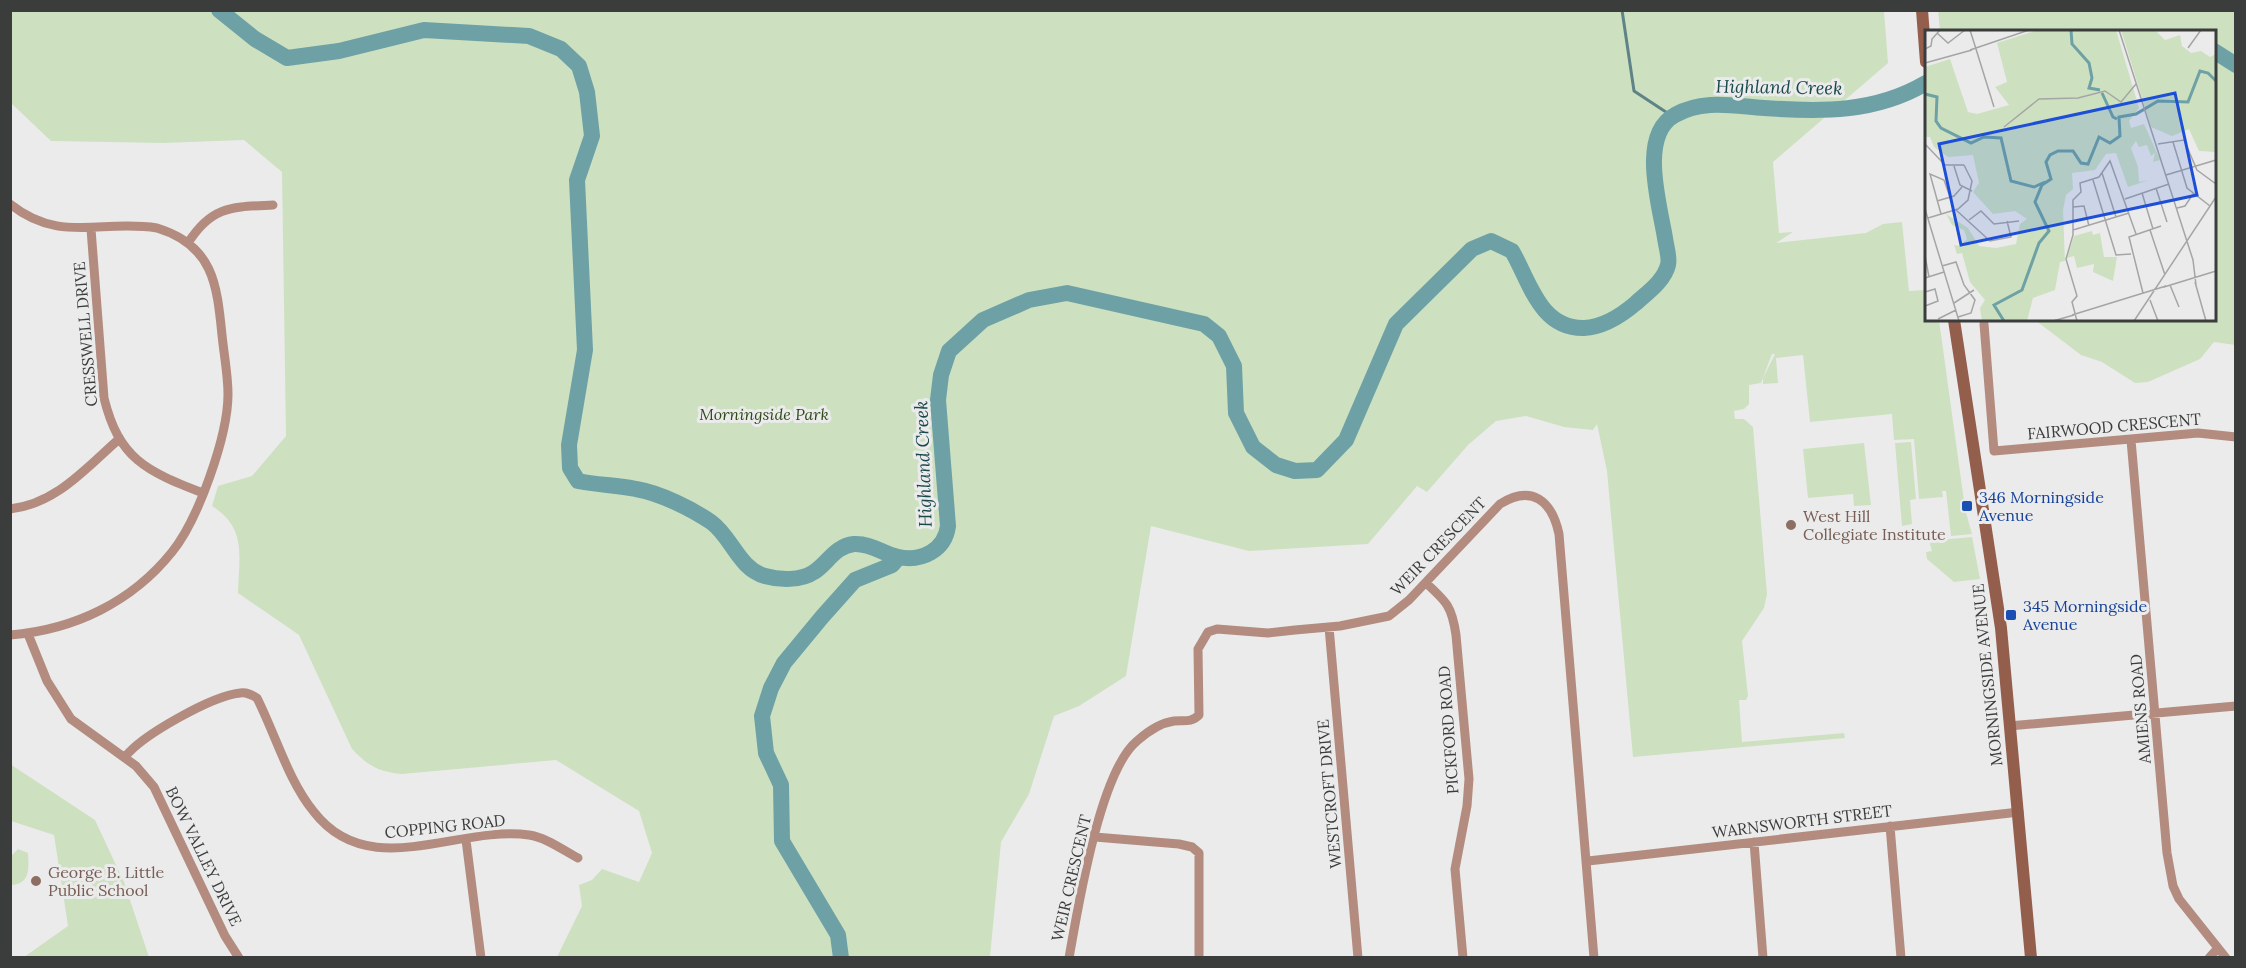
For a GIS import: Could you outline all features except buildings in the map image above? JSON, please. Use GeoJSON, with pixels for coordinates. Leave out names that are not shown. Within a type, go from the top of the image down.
{"type":"FeatureCollection","features":[{"type":"Feature","properties":{"kind":"main road"},"geometry":{"type":"LineString","coordinates":[[1922,10],[1925,52]]}},
{"type":"Feature","properties":{"kind":"main road","name":"MORNINGSIDE AVENUE"},"geometry":{"type":"LineString","coordinates":[[1954,321],[2001,628],[2031,957]]}},
{"type":"Feature","properties":{"kind":"street"},"geometry":{"type":"LineString","coordinates":[[10,204],[22,214],[47,225],[91,229],[144,226],[167,231],[188,243],[209,268],[218,293],[228,381],[226,418],[203,493],[184,535],[161,566],[142,584],[101,611],[53,629],[10,635]]}},
{"type":"Feature","properties":{"kind":"street"},"geometry":{"type":"LineString","coordinates":[[188,243],[209,216],[221,210],[273,205]]}},
{"type":"Feature","properties":{"kind":"street","name":"CRESSWELL DRIVE"},"geometry":{"type":"LineString","coordinates":[[91,229],[104,398],[109,420],[118,440],[140,464],[203,493]]}},
{"type":"Feature","properties":{"kind":"street","name":"FAIRWOOD CRESCENT"},"geometry":{"type":"LineString","coordinates":[[1984,324],[1994,451],[2198,434],[2235,437]]}},
{"type":"Feature","properties":{"kind":"street"},"geometry":{"type":"LineString","coordinates":[[10,509],[31,506],[50,497],[118,440]]}},
{"type":"Feature","properties":{"kind":"street","name":"AMIENS ROAD"},"geometry":{"type":"LineString","coordinates":[[2131,440],[2167,853],[2173,886],[2179,898],[2226,957]]}},
{"type":"Feature","properties":{"kind":"street","name":"WEIR CRESCENT"},"geometry":{"type":"LineString","coordinates":[[1069,957],[1104,799],[1125,753],[1155,728],[1173,721],[1190,721],[1199,715],[1198,650],[1208,632],[1217,629],[1268,633],[1329,627],[1389,616],[1426,583],[1500,504],[1511,497],[1526,495],[1540,500],[1549,507],[1556,519],[1559,534],[1588,861],[1594,957]]}},
{"type":"Feature","properties":{"kind":"street","name":"PICKFORD ROAD"},"geometry":{"type":"LineString","coordinates":[[1426,583],[1445,600],[1454,613],[1470,779],[1455,869],[1463,957]]}},
{"type":"Feature","properties":{"kind":"street","name":"WESTCROFT DRIVE"},"geometry":{"type":"LineString","coordinates":[[1329,627],[1358,957]]}},
{"type":"Feature","properties":{"kind":"street","name":"BOW VALLEY DRIVE"},"geometry":{"type":"LineString","coordinates":[[28,634],[47,681],[71,718],[125,757],[154,787],[225,936],[239,957]]}},
{"type":"Feature","properties":{"kind":"street","name":"COPPING ROAD"},"geometry":{"type":"LineString","coordinates":[[125,757],[134,745],[177,718],[228,696],[249,693],[258,698],[302,795],[322,822],[335,832],[361,845],[389,849],[502,834],[531,835],[578,858]]}},
{"type":"Feature","properties":{"kind":"street"},"geometry":{"type":"LineString","coordinates":[[2009,726],[2235,706]]}},
{"type":"Feature","properties":{"kind":"street","name":"WARNSWORTH STREET"},"geometry":{"type":"LineString","coordinates":[[1588,861],[2019,812]]}},
{"type":"Feature","properties":{"kind":"street"},"geometry":{"type":"LineString","coordinates":[[1890,826],[1901,957]]}},
{"type":"Feature","properties":{"kind":"street"},"geometry":{"type":"LineString","coordinates":[[1095,837],[1179,844],[1192,847],[1199,853],[1199,957]]}},
{"type":"Feature","properties":{"kind":"street"},"geometry":{"type":"LineString","coordinates":[[466,840],[481,957]]}},
{"type":"Feature","properties":{"kind":"street"},"geometry":{"type":"LineString","coordinates":[[1754,842],[1763,957]]}},
{"type":"Feature","properties":{"kind":"street"},"geometry":{"type":"LineString","coordinates":[[2209,957],[2218,948]]}},
{"type":"Feature","properties":{"kind":"green space","name":"Morningside Park"},"geometry":{"type":"Polygon","coordinates":[[[10,11],[1884,11],[1888,63],[1773,162],[1779,233],[1793,232],[1776,243],[1866,233],[1883,224],[1902,222],[1909,291],[1925,290],[1925,321],[1939,321],[1964,501],[1962,502],[1963,509],[1965,509],[1972,534],[1951,536],[1946,491],[1942,491],[1943,497],[1919,499],[1914,439],[1894,440],[1892,414],[1810,422],[1803,355],[1776,358],[1778,383],[1763,384],[1763,378],[1775,354],[1772,354],[1761,383],[1749,385],[1749,404],[1744,409],[1734,411],[1735,419],[1744,419],[1753,427],[1767,594],[1764,608],[1742,641],[1748,696],[1746,700],[1739,700],[1742,742],[1844,733],[1845,738],[1633,757],[1607,471],[1597,424],[1593,430],[1564,427],[1526,416],[1496,421],[1468,445],[1427,492],[1417,486],[1368,544],[1249,551],[1151,526],[1126,676],[1079,706],[1054,716],[1029,794],[1001,842],[990,957],[557,957],[582,906],[579,885],[592,880],[602,869],[639,882],[652,853],[639,811],[556,760],[402,774],[374,767],[352,749],[299,635],[238,593],[239,555],[236,533],[223,515],[212,506],[218,486],[252,476],[286,436],[282,172],[244,140],[163,143],[51,141],[11,103],[10,11]]]}},
{"type":"Feature","properties":{"kind":"green space"},"geometry":{"type":"Polygon","coordinates":[[[1938,11],[2235,11],[2235,345],[2214,342],[2200,359],[2148,382],[2135,383],[2102,362],[2081,355],[2036,321],[2216,321],[2216,30],[1940,30],[1938,11]]]}},
{"type":"Feature","properties":{"kind":"green space"},"geometry":{"type":"Polygon","coordinates":[[[1911,442],[1916,499],[1910,500],[1912,524],[1902,526],[1895,443],[1911,442]]]}},
{"type":"Feature","properties":{"kind":"green space"},"geometry":{"type":"Polygon","coordinates":[[[1864,443],[1871,505],[1854,506],[1853,494],[1808,498],[1803,449],[1864,443]]]}},
{"type":"Feature","properties":{"kind":"green space"},"geometry":{"type":"Polygon","coordinates":[[[1972,537],[1980,579],[1954,582],[1927,559],[1926,552],[1932,551],[1929,541],[1972,537]]]}},
{"type":"Feature","properties":{"kind":"green space"},"geometry":{"type":"Polygon","coordinates":[[[10,764],[95,820],[124,882],[149,957],[24,957],[68,926],[54,835],[11,821],[10,764]]]}},
{"type":"Feature","properties":{"kind":"green space"},"geometry":{"type":"Polygon","coordinates":[[[18,849],[28,853],[28,870],[22,882],[11,885],[11,856],[18,849]]]}},
{"type":"Feature","properties":{"kind":"waterway","name":"Highland Creek"},"geometry":{"type":"LineString","coordinates":[[219,10],[255,39],[287,58],[339,51],[424,30],[529,36],[561,49],[579,66],[587,92],[592,136],[577,180],[585,350],[569,445],[570,468],[578,481],[645,491],[685,507],[718,528],[748,566],[756,572],[783,579],[809,575],[847,545],[866,545],[892,556],[907,558],[924,556],[937,548],[948,526],[938,400],[941,375],[949,351],[983,320],[1029,300],[1067,293],[1204,324],[1219,336],[1234,366],[1236,413],[1253,447],[1276,465],[1295,471],[1317,470],[1346,440],[1396,324],[1472,249],[1491,241],[1512,251],[1538,302],[1557,321],[1569,326],[1584,328],[1606,323],[1625,312],[1655,286],[1666,271],[1669,259],[1656,190],[1654,154],[1657,138],[1664,125],[1675,115],[1707,105],[1806,110],[1847,108],[1887,100],[1925,84]]}},
{"type":"Feature","properties":{"kind":"waterway"},"geometry":{"type":"LineString","coordinates":[[1622,10],[1634,91],[1672,116]]}},
{"type":"Feature","properties":{"kind":"waterway","name":"Highland Creek"},"geometry":{"type":"LineString","coordinates":[[2216,52],[2236,65]]}},
{"type":"Feature","properties":{"kind":"waterway"},"geometry":{"type":"LineString","coordinates":[[841,958],[838,935],[782,841],[781,785],[766,753],[762,716],[771,688],[784,663],[822,617],[855,580],[892,565],[899,557]]}},
{"type":"Feature","properties":{"kind":"place","name":"346 Morningside Avenue"},"geometry":{"type":"Point","coordinates":[1967,506]}},
{"type":"Feature","properties":{"kind":"place","name":"West Hill Collegiate Institute"},"geometry":{"type":"Point","coordinates":[1791,525]}},
{"type":"Feature","properties":{"kind":"place","name":"345 Morningside Avenue"},"geometry":{"type":"Point","coordinates":[2011,615]}},
{"type":"Feature","properties":{"kind":"place","name":"George B. Little Public School"},"geometry":{"type":"Point","coordinates":[36,881]}}]}
